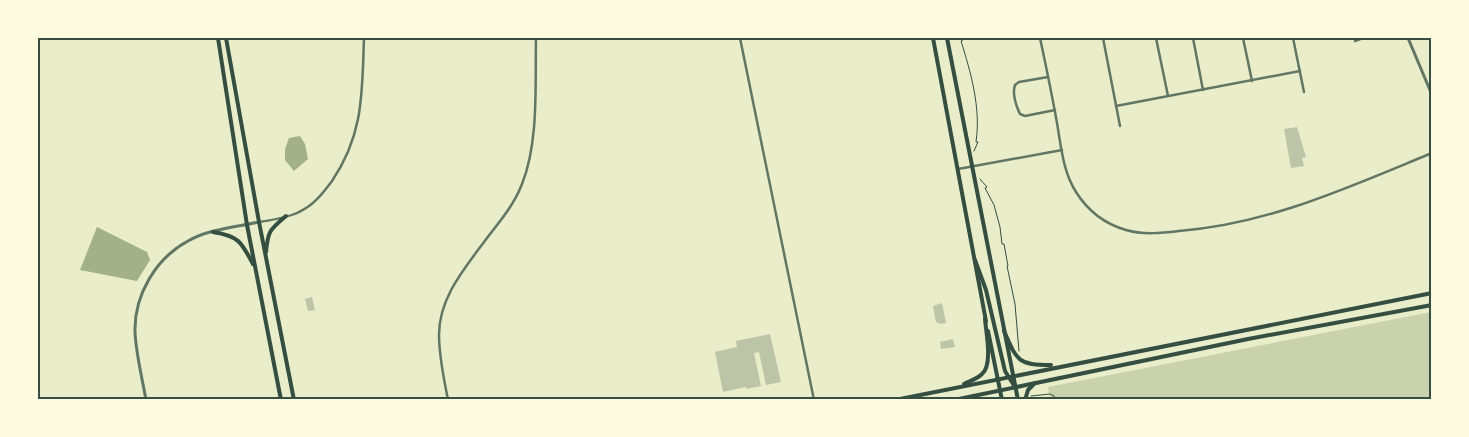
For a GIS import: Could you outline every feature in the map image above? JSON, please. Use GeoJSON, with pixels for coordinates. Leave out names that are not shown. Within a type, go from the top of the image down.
{"type":"FeatureCollection","features":[{"type":"Feature","properties":{"kind":"main road"},"geometry":{"type":"LineString","coordinates":[[218,38],[247,224],[281,400]]}},
{"type":"Feature","properties":{"kind":"main road"},"geometry":{"type":"LineString","coordinates":[[226,38],[258,222],[294,400]]}},
{"type":"Feature","properties":{"kind":"main road"},"geometry":{"type":"LineString","coordinates":[[933,38],[985,319],[1002,400]]}},
{"type":"Feature","properties":{"kind":"main road"},"geometry":{"type":"LineString","coordinates":[[947,38],[1004,331],[1010,376]]}},
{"type":"Feature","properties":{"kind":"main road"},"geometry":{"type":"LineString","coordinates":[[265,257],[270,231],[286,216]]}},
{"type":"Feature","properties":{"kind":"main road"},"geometry":{"type":"LineString","coordinates":[[213,232],[229,235],[238,240],[246,249],[255,267]]}},
{"type":"Feature","properties":{"kind":"main road"},"geometry":{"type":"LineString","coordinates":[[975,260],[986,290],[1018,400]]}},
{"type":"Feature","properties":{"kind":"main road"},"geometry":{"type":"LineString","coordinates":[[895,400],[1432,294]]}},
{"type":"Feature","properties":{"kind":"main road"},"geometry":{"type":"LineString","coordinates":[[954,400],[1248,339],[1432,305]]}},
{"type":"Feature","properties":{"kind":"main road"},"geometry":{"type":"LineString","coordinates":[[958,387],[975,379],[985,370],[988,357],[985,319]]}},
{"type":"Feature","properties":{"kind":"main road"},"geometry":{"type":"LineString","coordinates":[[1004,331],[1014,353],[1021,361],[1037,365],[1061,366]]}},
{"type":"Feature","properties":{"kind":"main road"},"geometry":{"type":"LineString","coordinates":[[1025,400],[1028,390],[1036,382]]}},
{"type":"Feature","properties":{"kind":"street"},"geometry":{"type":"LineString","coordinates":[[146,400],[136,346],[135,318],[143,290],[156,268],[172,251],[189,240],[213,232],[286,216],[305,209],[317,200],[343,165],[355,136],[361,103],[364,38]]}},
{"type":"Feature","properties":{"kind":"street"},"geometry":{"type":"LineString","coordinates":[[448,400],[439,342],[443,310],[447,297],[460,274],[510,208],[526,173],[533,133],[536,38]]}},
{"type":"Feature","properties":{"kind":"street"},"geometry":{"type":"LineString","coordinates":[[740,38],[814,400]]}},
{"type":"Feature","properties":{"kind":"street"},"geometry":{"type":"LineString","coordinates":[[1040,38],[1062,150],[1071,183],[1089,209],[1120,228],[1147,233],[1218,227],[1282,212],[1432,153]]}},
{"type":"Feature","properties":{"kind":"street"},"geometry":{"type":"LineString","coordinates":[[1103,38],[1120,126]]}},
{"type":"Feature","properties":{"kind":"street"},"geometry":{"type":"LineString","coordinates":[[1156,38],[1168,96]]}},
{"type":"Feature","properties":{"kind":"street"},"geometry":{"type":"LineString","coordinates":[[1193,38],[1203,90]]}},
{"type":"Feature","properties":{"kind":"street"},"geometry":{"type":"LineString","coordinates":[[1243,38],[1252,81]]}},
{"type":"Feature","properties":{"kind":"street"},"geometry":{"type":"LineString","coordinates":[[1293,38],[1304,92]]}},
{"type":"Feature","properties":{"kind":"street"},"geometry":{"type":"LineString","coordinates":[[1355,41],[1363,38]]}},
{"type":"Feature","properties":{"kind":"street"},"geometry":{"type":"LineString","coordinates":[[1408,38],[1432,95]]}},
{"type":"Feature","properties":{"kind":"street"},"geometry":{"type":"LineString","coordinates":[[1116,106],[1300,71]]}},
{"type":"Feature","properties":{"kind":"street"},"geometry":{"type":"LineString","coordinates":[[1048,77],[1019,82],[1015,85],[1018,112],[1022,116],[1055,110]]}},
{"type":"Feature","properties":{"kind":"street"},"geometry":{"type":"LineString","coordinates":[[958,169],[1062,150]]}},
{"type":"Feature","properties":{"kind":"path"},"geometry":{"type":"LineString","coordinates":[[962,38],[963,40],[961,41],[969,68],[976,107],[976,142],[978,142],[974,151]]}},
{"type":"Feature","properties":{"kind":"path"},"geometry":{"type":"LineString","coordinates":[[980,179],[987,186],[986,188],[997,215],[1002,244],[1004,244],[1008,266],[1006,266],[1015,304],[1020,354]]}},
{"type":"Feature","properties":{"kind":"path"},"geometry":{"type":"LineString","coordinates":[[1028,395],[1050,394],[1054,396],[1055,400]]}},
{"type":"Feature","properties":{"kind":"shaded area"},"geometry":{"type":"Polygon","coordinates":[[[300,136],[305,144],[308,159],[294,171],[285,160],[285,149],[289,138],[300,136]]]}},
{"type":"Feature","properties":{"kind":"shaded area"},"geometry":{"type":"Polygon","coordinates":[[[97,227],[147,252],[150,260],[137,281],[80,270],[97,227]]]}},
{"type":"Feature","properties":{"kind":"shaded area"},"geometry":{"type":"Polygon","coordinates":[[[1431,312],[1431,399],[1050,400],[1048,387],[1431,312]]]}},
{"type":"Feature","properties":{"kind":"building"},"geometry":{"type":"Polygon","coordinates":[[[1297,127],[1306,157],[1302,158],[1304,166],[1291,168],[1284,129],[1297,127]]]}},
{"type":"Feature","properties":{"kind":"building"},"geometry":{"type":"Polygon","coordinates":[[[312,297],[315,310],[308,311],[305,299],[312,297]]]}},
{"type":"Feature","properties":{"kind":"building"},"geometry":{"type":"Polygon","coordinates":[[[942,303],[946,323],[939,324],[938,322],[936,323],[933,306],[942,303]]]}},
{"type":"Feature","properties":{"kind":"building"},"geometry":{"type":"Polygon","coordinates":[[[770,334],[781,382],[766,385],[759,352],[754,353],[761,386],[723,392],[715,352],[737,347],[736,341],[770,334]]]}},
{"type":"Feature","properties":{"kind":"building"},"geometry":{"type":"Polygon","coordinates":[[[953,339],[955,347],[941,349],[940,342],[953,339]]]}}]}
